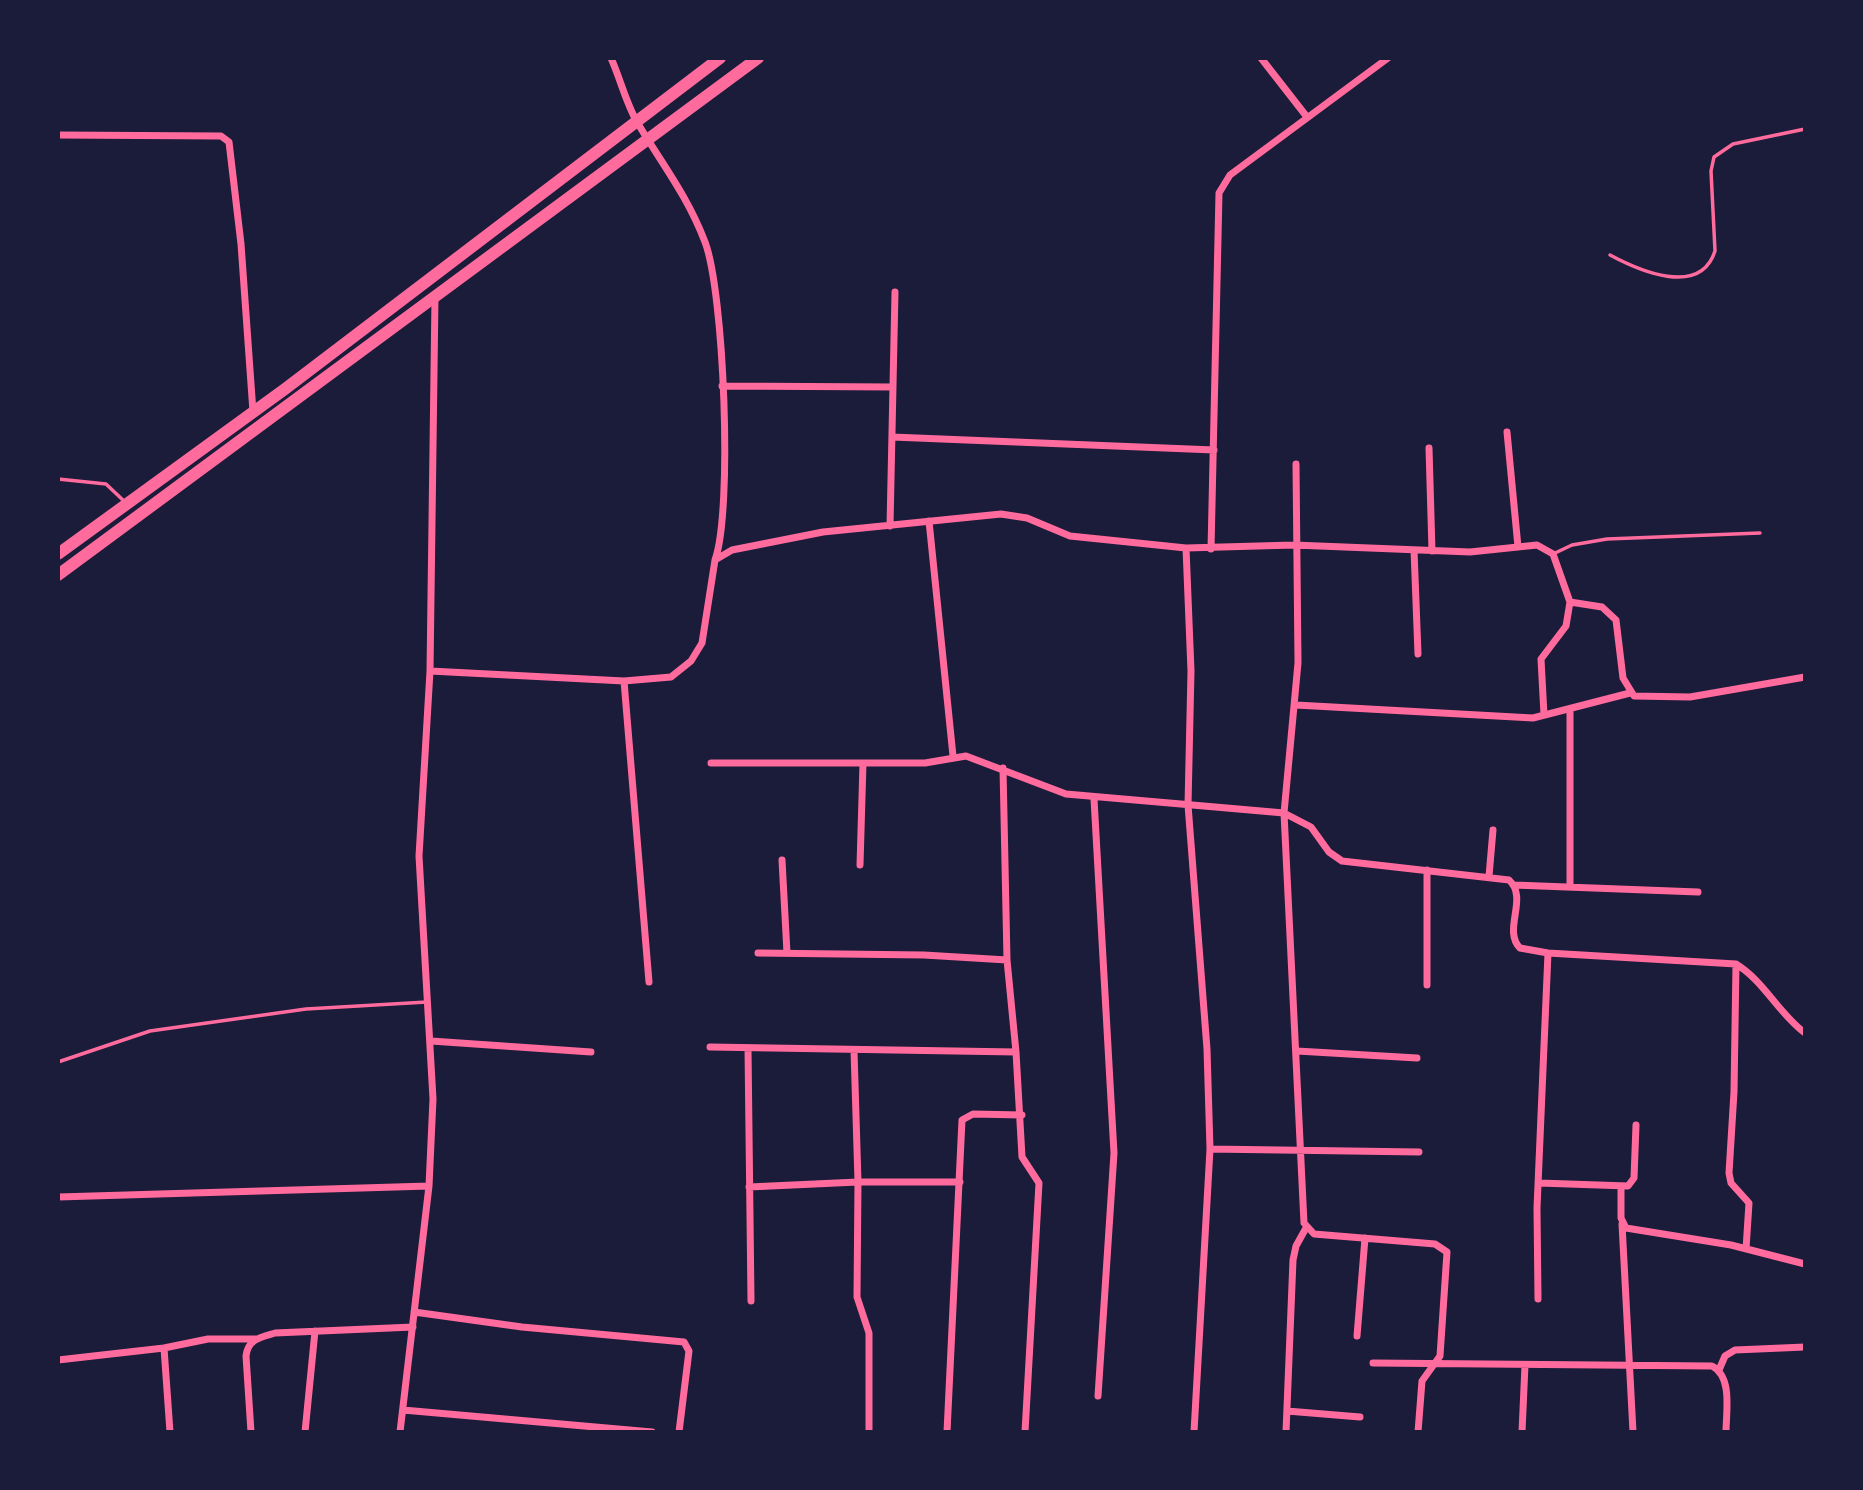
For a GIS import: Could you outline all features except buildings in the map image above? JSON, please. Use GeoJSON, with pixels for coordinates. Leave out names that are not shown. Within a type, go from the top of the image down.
{"type":"FeatureCollection","features":[{"type":"Feature","properties":{"kind":"highway"},"geometry":{"type":"LineString","coordinates":[[58,554],[253,413],[720,58]]}},
{"type":"Feature","properties":{"kind":"highway"},"geometry":{"type":"LineString","coordinates":[[58,575],[499,248],[651,140],[758,58]]}},
{"type":"Feature","properties":{"kind":"highway"},"geometry":{"type":"LineString","coordinates":[[489,234],[499,248]]}},
{"type":"Feature","properties":{"kind":"street"},"geometry":{"type":"LineString","coordinates":[[430,671],[624,681],[671,677],[691,661],[702,643],[725,510],[722,386],[713,274],[706,244],[673,174],[637,121],[611,58]]}},
{"type":"Feature","properties":{"kind":"street"},"geometry":{"type":"LineString","coordinates":[[1211,549],[1219,193],[1230,175],[1388,58]]}},
{"type":"Feature","properties":{"kind":"street"},"geometry":{"type":"LineString","coordinates":[[1265,59],[1307,117]]}},
{"type":"Feature","properties":{"kind":"street"},"geometry":{"type":"LineString","coordinates":[[58,135],[221,136],[229,142],[242,244],[253,413]]}},
{"type":"Feature","properties":{"kind":"street"},"geometry":{"type":"LineString","coordinates":[[890,526],[895,292]]}},
{"type":"Feature","properties":{"kind":"street"},"geometry":{"type":"LineString","coordinates":[[400,1432],[429,1186],[434,1073],[419,856],[430,671],[435,295]]}},
{"type":"Feature","properties":{"kind":"street"},"geometry":{"type":"LineString","coordinates":[[722,386],[893,387]]}},
{"type":"Feature","properties":{"kind":"street"},"geometry":{"type":"LineString","coordinates":[[1507,432],[1518,547]]}},
{"type":"Feature","properties":{"kind":"street"},"geometry":{"type":"LineString","coordinates":[[892,437],[1214,450]]}},
{"type":"Feature","properties":{"kind":"street"},"geometry":{"type":"LineString","coordinates":[[1429,448],[1432,551]]}},
{"type":"Feature","properties":{"kind":"street"},"geometry":{"type":"LineString","coordinates":[[1286,1432],[1293,1260],[1296,1245],[1306,1228],[1284,813],[1298,663],[1294,545],[1296,464]]}},
{"type":"Feature","properties":{"kind":"street"},"geometry":{"type":"LineString","coordinates":[[715,560],[732,550],[823,532],[1016,514],[1070,536],[1186,548],[1294,545],[1471,552],[1537,545],[1553,554],[1570,601],[1566,626],[1541,659],[1544,715]]}},
{"type":"Feature","properties":{"kind":"street"},"geometry":{"type":"LineString","coordinates":[[929,521],[953,756]]}},
{"type":"Feature","properties":{"kind":"street"},"geometry":{"type":"LineString","coordinates":[[1186,548],[1191,671],[1188,805],[1202,970],[1210,1149],[1194,1432]]}},
{"type":"Feature","properties":{"kind":"street"},"geometry":{"type":"LineString","coordinates":[[1414,550],[1418,654]]}},
{"type":"Feature","properties":{"kind":"street"},"geometry":{"type":"LineString","coordinates":[[1570,601],[1576,605],[1602,607],[1616,620],[1621,666],[1630,693]]}},
{"type":"Feature","properties":{"kind":"street"},"geometry":{"type":"LineString","coordinates":[[1296,705],[1533,718],[1630,693],[1641,698],[1690,698],[1805,677]]}},
{"type":"Feature","properties":{"kind":"street"},"geometry":{"type":"LineString","coordinates":[[624,681],[649,982]]}},
{"type":"Feature","properties":{"kind":"street"},"geometry":{"type":"LineString","coordinates":[[1570,709],[1570,887]]}},
{"type":"Feature","properties":{"kind":"street"},"geometry":{"type":"LineString","coordinates":[[711,763],[925,764],[953,756],[982,760],[1054,791],[1094,799],[1284,813],[1311,827],[1329,852],[1342,860],[1489,876],[1508,880],[1514,885],[1698,892]]}},
{"type":"Feature","properties":{"kind":"street"},"geometry":{"type":"LineString","coordinates":[[860,865],[863,763]]}},
{"type":"Feature","properties":{"kind":"street"},"geometry":{"type":"LineString","coordinates":[[1003,768],[1007,960],[1021,1115],[1022,1157],[1039,1183],[1025,1432]]}},
{"type":"Feature","properties":{"kind":"street"},"geometry":{"type":"LineString","coordinates":[[1094,799],[1114,1153],[1098,1396]]}},
{"type":"Feature","properties":{"kind":"street"},"geometry":{"type":"LineString","coordinates":[[1489,876],[1493,830]]}},
{"type":"Feature","properties":{"kind":"street"},"geometry":{"type":"LineString","coordinates":[[782,860],[786,953]]}},
{"type":"Feature","properties":{"kind":"street"},"geometry":{"type":"LineString","coordinates":[[1427,870],[1427,985]]}},
{"type":"Feature","properties":{"kind":"street"},"geometry":{"type":"LineString","coordinates":[[1514,885],[1517,901],[1515,943],[1520,948],[1548,953],[1736,964],[1755,979],[1793,1024],[1805,1033]]}},
{"type":"Feature","properties":{"kind":"street"},"geometry":{"type":"LineString","coordinates":[[758,953],[924,955],[1007,960]]}},
{"type":"Feature","properties":{"kind":"street"},"geometry":{"type":"LineString","coordinates":[[1538,1299],[1539,1183],[1548,953]]}},
{"type":"Feature","properties":{"kind":"street"},"geometry":{"type":"LineString","coordinates":[[1736,964],[1729,1179],[1749,1203],[1746,1249]]}},
{"type":"Feature","properties":{"kind":"street"},"geometry":{"type":"LineString","coordinates":[[432,1041],[592,1052]]}},
{"type":"Feature","properties":{"kind":"street"},"geometry":{"type":"LineString","coordinates":[[710,1047],[1016,1052]]}},
{"type":"Feature","properties":{"kind":"street"},"geometry":{"type":"LineString","coordinates":[[748,1048],[751,1301]]}},
{"type":"Feature","properties":{"kind":"street"},"geometry":{"type":"LineString","coordinates":[[854,1049],[859,1182],[857,1297],[869,1333],[869,1432]]}},
{"type":"Feature","properties":{"kind":"street"},"geometry":{"type":"LineString","coordinates":[[1297,1052],[1417,1058]]}},
{"type":"Feature","properties":{"kind":"street"},"geometry":{"type":"LineString","coordinates":[[947,1432],[964,1117],[973,1114],[1021,1115]]}},
{"type":"Feature","properties":{"kind":"street"},"geometry":{"type":"LineString","coordinates":[[1539,1183],[1621,1187],[1632,1184],[1636,1125]]}},
{"type":"Feature","properties":{"kind":"street"},"geometry":{"type":"LineString","coordinates":[[1210,1149],[1419,1152]]}},
{"type":"Feature","properties":{"kind":"street"},"geometry":{"type":"LineString","coordinates":[[750,1187],[859,1182],[960,1182]]}},
{"type":"Feature","properties":{"kind":"street"},"geometry":{"type":"LineString","coordinates":[[58,1197],[429,1186]]}},
{"type":"Feature","properties":{"kind":"street"},"geometry":{"type":"LineString","coordinates":[[1621,1187],[1633,1432]]}},
{"type":"Feature","properties":{"kind":"street"},"geometry":{"type":"LineString","coordinates":[[1622,1224],[1631,1230],[1746,1249],[1805,1264]]}},
{"type":"Feature","properties":{"kind":"street"},"geometry":{"type":"LineString","coordinates":[[1306,1228],[1314,1234],[1436,1244],[1447,1252],[1438,1362],[1422,1381],[1418,1432]]}},
{"type":"Feature","properties":{"kind":"street"},"geometry":{"type":"LineString","coordinates":[[1357,1336],[1365,1238]]}},
{"type":"Feature","properties":{"kind":"street"},"geometry":{"type":"LineString","coordinates":[[414,1312],[522,1327],[684,1342],[689,1351],[680,1432]]}},
{"type":"Feature","properties":{"kind":"street"},"geometry":{"type":"LineString","coordinates":[[251,1432],[246,1356],[250,1344],[257,1339],[275,1333],[413,1326]]}},
{"type":"Feature","properties":{"kind":"street"},"geometry":{"type":"LineString","coordinates":[[304,1432],[315,1331]]}},
{"type":"Feature","properties":{"kind":"street"},"geometry":{"type":"LineString","coordinates":[[58,1360],[164,1348],[208,1339],[257,1339]]}},
{"type":"Feature","properties":{"kind":"street"},"geometry":{"type":"LineString","coordinates":[[1719,1370],[1725,1356],[1735,1350],[1805,1347]]}},
{"type":"Feature","properties":{"kind":"street"},"geometry":{"type":"LineString","coordinates":[[164,1348],[170,1432]]}},
{"type":"Feature","properties":{"kind":"street"},"geometry":{"type":"LineString","coordinates":[[1373,1363],[1706,1365],[1719,1370],[1725,1381],[1726,1432]]}},
{"type":"Feature","properties":{"kind":"street"},"geometry":{"type":"LineString","coordinates":[[1522,1432],[1525,1365]]}},
{"type":"Feature","properties":{"kind":"street"},"geometry":{"type":"LineString","coordinates":[[403,1410],[652,1432]]}},
{"type":"Feature","properties":{"kind":"street"},"geometry":{"type":"LineString","coordinates":[[1287,1411],[1360,1417]]}},
{"type":"Feature","properties":{"kind":"lane"},"geometry":{"type":"LineString","coordinates":[[1610,255],[1650,275],[1677,276],[1700,271],[1713,259],[1715,251],[1711,171],[1718,152],[1747,140],[1805,130]]}},
{"type":"Feature","properties":{"kind":"lane"},"geometry":{"type":"LineString","coordinates":[[58,479],[106,484],[127,504]]}},
{"type":"Feature","properties":{"kind":"lane"},"geometry":{"type":"LineString","coordinates":[[1553,554],[1572,545],[1607,539],[1760,533]]}},
{"type":"Feature","properties":{"kind":"lane"},"geometry":{"type":"LineString","coordinates":[[58,1062],[150,1031],[306,1009],[429,1002]]}}]}
